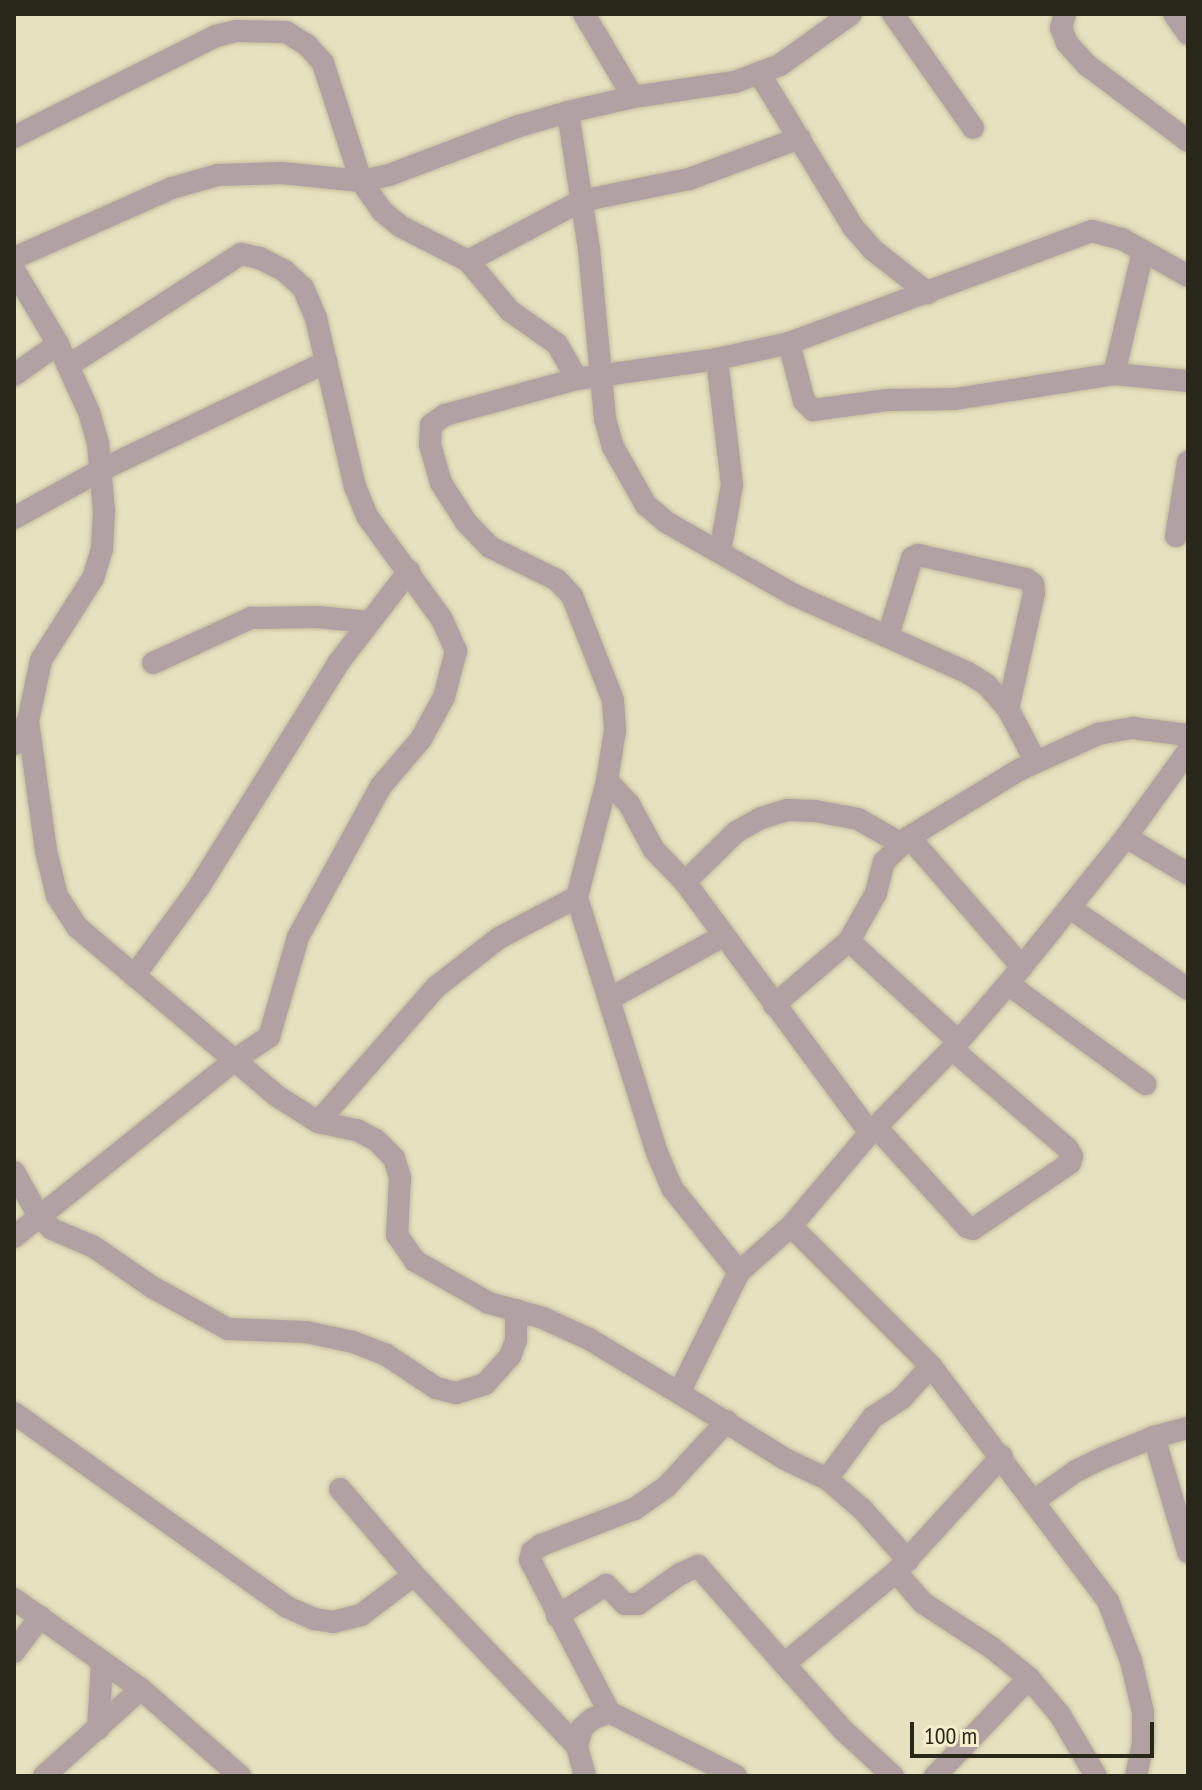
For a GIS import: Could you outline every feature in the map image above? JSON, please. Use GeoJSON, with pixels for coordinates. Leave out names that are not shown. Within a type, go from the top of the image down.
{"type":"FeatureCollection","features":[{"type":"Feature","properties":{"kind":"street"},"geometry":{"type":"LineString","coordinates":[[584,14],[633,97]]}},
{"type":"Feature","properties":{"kind":"street"},"geometry":{"type":"LineString","coordinates":[[893,14],[973,128]]}},
{"type":"Feature","properties":{"kind":"street"},"geometry":{"type":"LineString","coordinates":[[1065,14],[1061,28],[1067,43],[1087,65],[1188,141]]}},
{"type":"Feature","properties":{"kind":"street"},"geometry":{"type":"LineString","coordinates":[[1174,14],[1188,34]]}},
{"type":"Feature","properties":{"kind":"street"},"geometry":{"type":"LineString","coordinates":[[14,258],[172,188],[218,175],[282,173],[361,181],[389,175],[519,126],[568,112],[633,97],[735,82],[780,65],[846,16]]}},
{"type":"Feature","properties":{"kind":"street"},"geometry":{"type":"LineString","coordinates":[[14,137],[216,36],[236,31],[286,32],[307,45],[323,63],[361,181],[382,211],[400,226],[468,261],[510,311],[557,344],[588,377]]}},
{"type":"Feature","properties":{"kind":"street"},"geometry":{"type":"LineString","coordinates":[[759,73],[853,227],[873,250],[928,293]]}},
{"type":"Feature","properties":{"kind":"street"},"geometry":{"type":"LineString","coordinates":[[568,112],[581,201],[588,377],[613,447],[646,505],[666,522],[794,595],[968,673],[987,685],[1008,709],[1036,762]]}},
{"type":"Feature","properties":{"kind":"street"},"geometry":{"type":"LineString","coordinates":[[468,261],[581,201],[689,179],[800,138]]}},
{"type":"Feature","properties":{"kind":"street"},"geometry":{"type":"LineString","coordinates":[[739,1272],[672,1188],[657,1153],[577,897],[607,781],[615,730],[613,700],[572,596],[557,580],[490,547],[441,483],[430,445],[431,425],[445,415],[588,377],[717,359],[789,343],[1092,231],[1122,239],[1188,276]]}},
{"type":"Feature","properties":{"kind":"street"},"geometry":{"type":"LineString","coordinates":[[1114,374],[1143,251]]}},
{"type":"Feature","properties":{"kind":"street"},"geometry":{"type":"LineString","coordinates":[[14,1237],[236,1059],[269,1037],[298,937],[381,786],[421,739],[453,671],[456,651],[451,633],[367,516],[355,487],[316,318],[303,288],[285,271],[259,258],[241,254],[68,366]]}},
{"type":"Feature","properties":{"kind":"street"},"geometry":{"type":"LineString","coordinates":[[14,270],[58,344],[89,412],[101,470],[102,549],[93,578],[41,660],[28,721],[14,744]]}},
{"type":"Feature","properties":{"kind":"street"},"geometry":{"type":"LineString","coordinates":[[789,343],[804,401],[813,410],[888,400],[955,399],[1114,374],[1188,381]]}},
{"type":"Feature","properties":{"kind":"street"},"geometry":{"type":"LineString","coordinates":[[14,375],[58,344]]}},
{"type":"Feature","properties":{"kind":"street"},"geometry":{"type":"LineString","coordinates":[[717,359],[732,485],[720,552]]}},
{"type":"Feature","properties":{"kind":"street"},"geometry":{"type":"LineString","coordinates":[[14,518],[101,470],[326,362]]}},
{"type":"Feature","properties":{"kind":"street"},"geometry":{"type":"LineString","coordinates":[[1176,536],[1187,470]]}},
{"type":"Feature","properties":{"kind":"street"},"geometry":{"type":"LineString","coordinates":[[888,636],[912,558],[918,555],[1026,579],[1033,584],[1034,593],[1008,709]]}},
{"type":"Feature","properties":{"kind":"street"},"geometry":{"type":"LineString","coordinates":[[134,976],[199,887],[339,662],[409,571]]}},
{"type":"Feature","properties":{"kind":"street"},"geometry":{"type":"LineString","coordinates":[[153,663],[251,618],[318,617],[368,622]]}},
{"type":"Feature","properties":{"kind":"street"},"geometry":{"type":"LineString","coordinates":[[28,721],[46,851],[57,896],[77,927],[277,1096],[318,1122],[357,1130],[376,1140],[394,1158],[400,1178],[397,1235],[415,1261],[489,1303],[543,1318],[589,1339],[785,1459],[827,1479],[862,1509],[902,1566],[923,1603],[992,1648],[1029,1678],[1060,1715],[1096,1776]]}},
{"type":"Feature","properties":{"kind":"street"},"geometry":{"type":"LineString","coordinates":[[774,1005],[849,941],[876,893],[884,862],[905,840],[1036,762],[1098,734],[1133,728],[1188,735]]}},
{"type":"Feature","properties":{"kind":"street"},"geometry":{"type":"LineString","coordinates":[[679,1393],[739,1272],[791,1226],[873,1130],[955,1045],[1015,976],[1126,837],[1188,751]]}},
{"type":"Feature","properties":{"kind":"street"},"geometry":{"type":"LineString","coordinates":[[607,781],[642,823],[654,850],[685,882],[774,1005],[873,1130],[967,1227],[973,1229],[1070,1163],[1072,1156],[849,941]]}},
{"type":"Feature","properties":{"kind":"street"},"geometry":{"type":"LineString","coordinates":[[685,882],[736,832],[761,818],[787,810],[815,811],[858,819],[905,840],[1015,976],[1145,1084]]}},
{"type":"Feature","properties":{"kind":"street"},"geometry":{"type":"LineString","coordinates":[[1126,837],[1188,874]]}},
{"type":"Feature","properties":{"kind":"street"},"geometry":{"type":"LineString","coordinates":[[318,1122],[436,987],[499,938],[577,897]]}},
{"type":"Feature","properties":{"kind":"street"},"geometry":{"type":"LineString","coordinates":[[1070,908],[1188,989]]}},
{"type":"Feature","properties":{"kind":"street"},"geometry":{"type":"LineString","coordinates":[[609,999],[723,936]]}},
{"type":"Feature","properties":{"kind":"street"},"geometry":{"type":"LineString","coordinates":[[14,1172],[39,1216],[52,1229],[94,1247],[152,1287],[228,1329],[306,1332],[353,1342],[385,1354],[436,1388],[456,1393],[485,1384],[510,1356],[516,1340],[516,1310]]}},
{"type":"Feature","properties":{"kind":"street"},"geometry":{"type":"LineString","coordinates":[[791,1226],[931,1366],[1002,1456],[1108,1601],[1131,1661],[1143,1712],[1143,1744],[1136,1776]]}},
{"type":"Feature","properties":{"kind":"street"},"geometry":{"type":"LineString","coordinates":[[827,1479],[873,1417],[902,1398],[931,1366]]}},
{"type":"Feature","properties":{"kind":"street"},"geometry":{"type":"LineString","coordinates":[[14,1413],[287,1607],[314,1619],[333,1622],[361,1615],[414,1575]]}},
{"type":"Feature","properties":{"kind":"street"},"geometry":{"type":"LineString","coordinates":[[727,1421],[666,1487],[634,1509],[532,1552],[530,1560],[609,1712],[736,1776]]}},
{"type":"Feature","properties":{"kind":"street"},"geometry":{"type":"LineString","coordinates":[[1035,1500],[1076,1471],[1154,1437],[1188,1428]]}},
{"type":"Feature","properties":{"kind":"street"},"geometry":{"type":"LineString","coordinates":[[1154,1437],[1188,1552]]}},
{"type":"Feature","properties":{"kind":"street"},"geometry":{"type":"LineString","coordinates":[[784,1664],[902,1566],[1002,1456]]}},
{"type":"Feature","properties":{"kind":"street"},"geometry":{"type":"LineString","coordinates":[[340,1489],[414,1575],[577,1746],[585,1776]]}},
{"type":"Feature","properties":{"kind":"street"},"geometry":{"type":"LineString","coordinates":[[557,1616],[606,1585],[625,1604],[638,1604],[693,1565],[698,1566],[844,1731],[893,1776]]}},
{"type":"Feature","properties":{"kind":"street"},"geometry":{"type":"LineString","coordinates":[[14,1599],[141,1689],[227,1772]]}},
{"type":"Feature","properties":{"kind":"street"},"geometry":{"type":"LineString","coordinates":[[14,1652],[40,1617]]}},
{"type":"Feature","properties":{"kind":"street"},"geometry":{"type":"LineString","coordinates":[[98,1729],[102,1663]]}},
{"type":"Feature","properties":{"kind":"street"},"geometry":{"type":"LineString","coordinates":[[935,1776],[1029,1678]]}},
{"type":"Feature","properties":{"kind":"street"},"geometry":{"type":"LineString","coordinates":[[44,1776],[141,1689]]}},
{"type":"Feature","properties":{"kind":"street"},"geometry":{"type":"LineString","coordinates":[[577,1746],[582,1728],[592,1719],[609,1712]]}}]}
